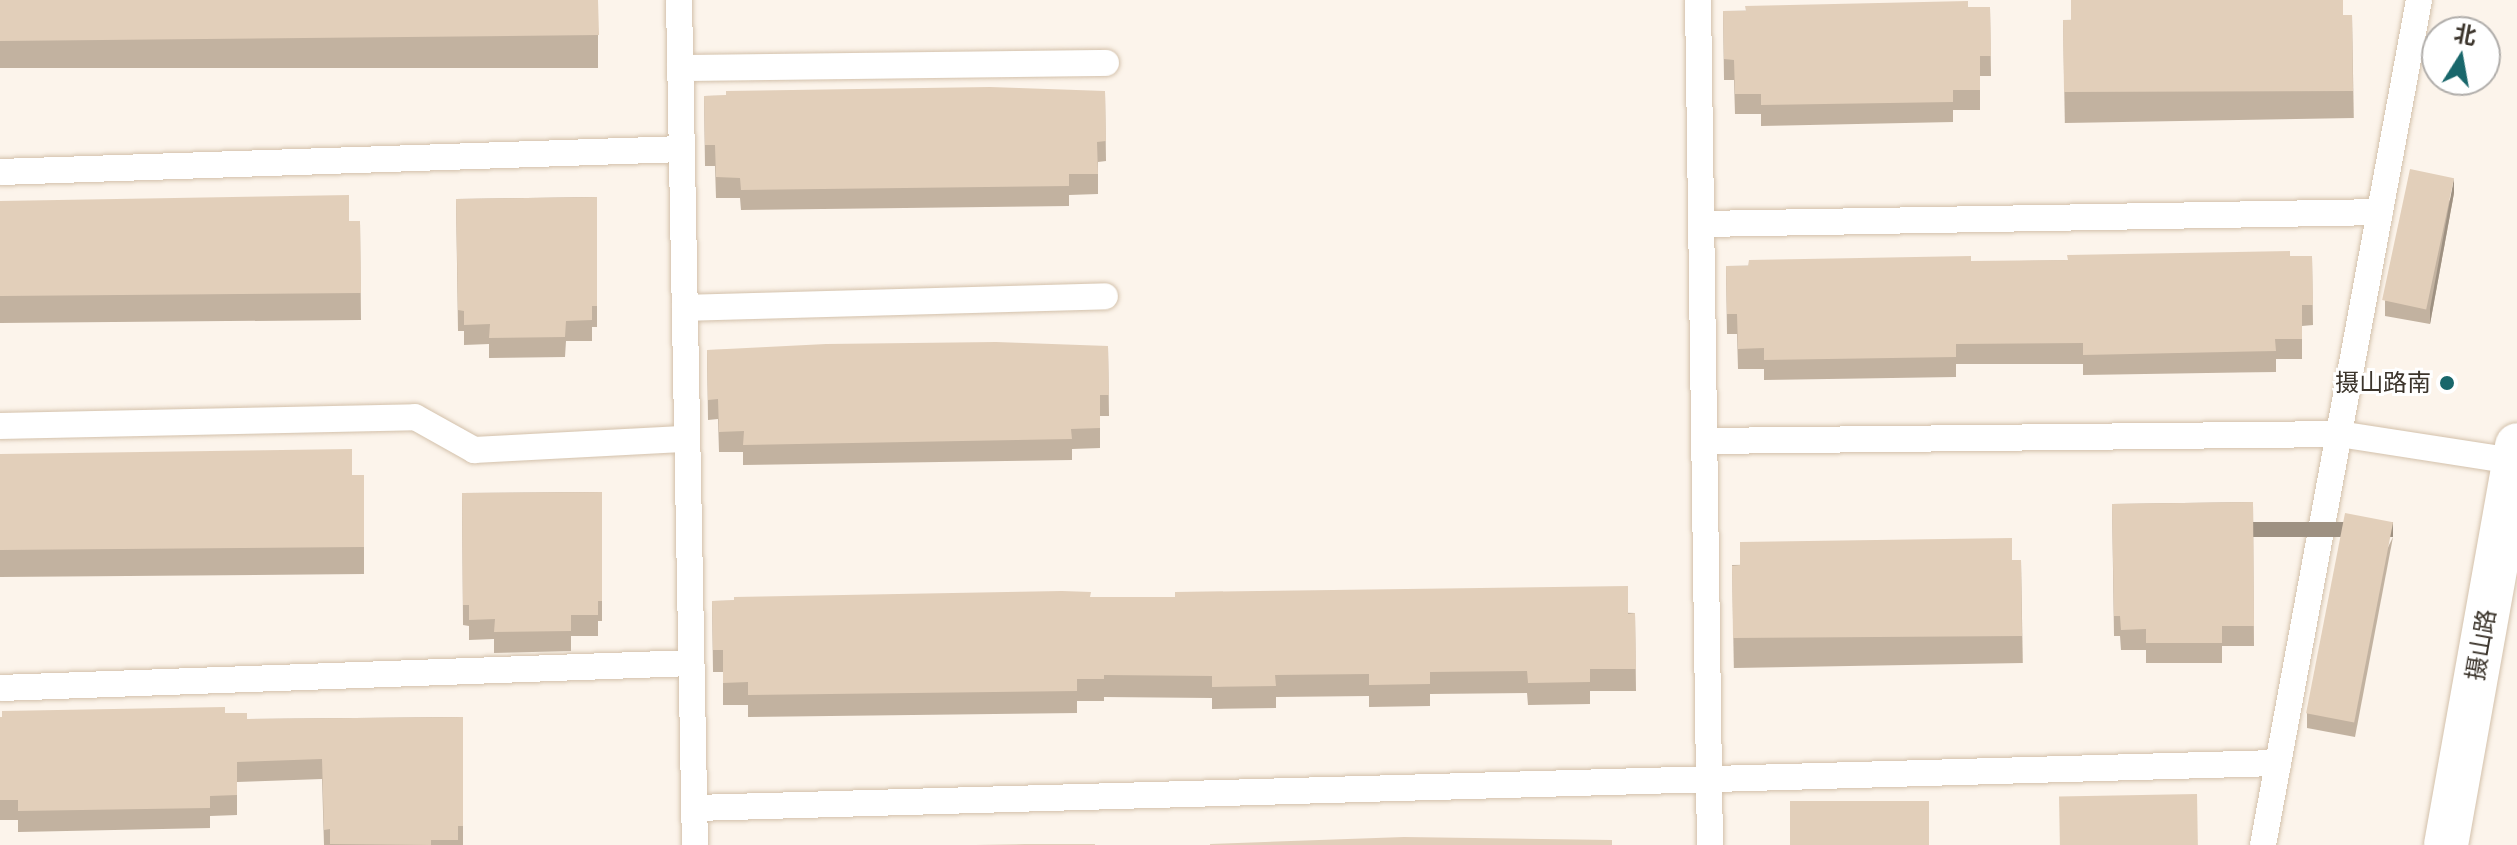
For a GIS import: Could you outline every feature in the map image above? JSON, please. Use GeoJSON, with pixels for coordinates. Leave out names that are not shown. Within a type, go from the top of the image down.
{"type":"FeatureCollection","features":[{"type":"Feature","properties":{"kind":"street","name":"摄山路"},"geometry":{"type":"LineString","coordinates":[[2446,845],[2516,453]]}},
{"type":"Feature","properties":{"kind":"lane"},"geometry":{"type":"LineString","coordinates":[[679,0],[695,845]]}},
{"type":"Feature","properties":{"kind":"lane"},"geometry":{"type":"LineString","coordinates":[[1698,0],[1710,845]]}},
{"type":"Feature","properties":{"kind":"lane"},"geometry":{"type":"LineString","coordinates":[[2263,845],[2419,0]]}},
{"type":"Feature","properties":{"kind":"lane"},"geometry":{"type":"LineString","coordinates":[[680,68],[1106,63]]}},
{"type":"Feature","properties":{"kind":"lane"},"geometry":{"type":"LineString","coordinates":[[0,172],[681,149]]}},
{"type":"Feature","properties":{"kind":"lane"},"geometry":{"type":"LineString","coordinates":[[1702,224],[2380,212]]}},
{"type":"Feature","properties":{"kind":"lane"},"geometry":{"type":"LineString","coordinates":[[685,308],[1105,296]]}},
{"type":"Feature","properties":{"kind":"lane"},"geometry":{"type":"LineString","coordinates":[[0,426],[415,417],[474,450],[687,439]]}},
{"type":"Feature","properties":{"kind":"lane"},"geometry":{"type":"LineString","coordinates":[[1704,441],[2339,434],[2516,453]]}},
{"type":"Feature","properties":{"kind":"lane"},"geometry":{"type":"LineString","coordinates":[[0,688],[691,663]]}},
{"type":"Feature","properties":{"kind":"lane"},"geometry":{"type":"LineString","coordinates":[[695,808],[2278,763]]}},
{"type":"Feature","properties":{"kind":"building"},"geometry":{"type":"Polygon","coordinates":[[[0,0],[598,0],[599,35],[0,41],[0,0]]]}},
{"type":"Feature","properties":{"kind":"building"},"geometry":{"type":"Polygon","coordinates":[[[2071,0],[2343,0],[2343,15],[2352,15],[2353,91],[2064,92],[2063,20],[2071,20],[2071,0]]]}},
{"type":"Feature","properties":{"kind":"building"},"geometry":{"type":"Polygon","coordinates":[[[1968,1],[1968,7],[1990,7],[1991,56],[1980,56],[1980,90],[1953,90],[1953,102],[1761,105],[1761,94],[1735,94],[1734,60],[1724,59],[1723,11],[1746,11],[1745,6],[1968,1]]]}},
{"type":"Feature","properties":{"kind":"building"},"geometry":{"type":"Polygon","coordinates":[[[990,87],[1105,91],[1106,141],[1097,142],[1098,174],[1069,174],[1069,186],[741,190],[740,178],[716,177],[715,145],[705,145],[704,96],[726,95],[726,91],[990,87]]]}},
{"type":"Feature","properties":{"kind":"building"},"geometry":{"type":"Polygon","coordinates":[[[2410,169],[2454,178],[2426,309],[2382,300],[2410,169]]]}},
{"type":"Feature","properties":{"kind":"building"},"geometry":{"type":"Polygon","coordinates":[[[349,195],[349,221],[360,221],[361,293],[0,296],[0,201],[349,195]]]}},
{"type":"Feature","properties":{"kind":"building"},"geometry":{"type":"Polygon","coordinates":[[[597,197],[597,306],[592,306],[592,320],[566,321],[565,337],[489,338],[490,324],[464,325],[464,311],[458,310],[456,199],[597,197]]]}},
{"type":"Feature","properties":{"kind":"building"},"geometry":{"type":"Polygon","coordinates":[[[2290,251],[2290,256],[2312,256],[2313,305],[2302,305],[2302,339],[2275,339],[2276,351],[2083,355],[2083,343],[1956,344],[1956,357],[1764,360],[1764,348],[1738,349],[1737,314],[1727,314],[1726,266],[1748,266],[1749,260],[1971,256],[1971,261],[2068,260],[2067,255],[2290,251]]]}},
{"type":"Feature","properties":{"kind":"building"},"geometry":{"type":"Polygon","coordinates":[[[996,342],[1108,346],[1109,395],[1100,395],[1100,428],[1071,429],[1072,439],[743,445],[744,431],[719,432],[718,399],[708,400],[707,350],[826,344],[996,342]]]}},
{"type":"Feature","properties":{"kind":"building"},"geometry":{"type":"Polygon","coordinates":[[[352,449],[352,475],[364,475],[364,547],[0,550],[0,454],[352,449]]]}},
{"type":"Feature","properties":{"kind":"building"},"geometry":{"type":"Polygon","coordinates":[[[602,492],[602,601],[598,601],[598,615],[571,615],[571,631],[494,632],[495,619],[469,620],[469,605],[463,605],[462,493],[602,492]]]}},
{"type":"Feature","properties":{"kind":"building"},"geometry":{"type":"Polygon","coordinates":[[[2253,502],[2254,626],[2222,626],[2222,643],[2146,643],[2146,629],[2121,630],[2120,616],[2114,616],[2112,504],[2253,502]]]}},
{"type":"Feature","properties":{"kind":"building"},"geometry":{"type":"Polygon","coordinates":[[[2345,513],[2393,522],[2354,723],[2306,713],[2345,513]]]}},
{"type":"Feature","properties":{"kind":"building"},"geometry":{"type":"Polygon","coordinates":[[[2012,538],[2012,560],[2021,560],[2022,636],[1733,638],[1732,566],[1740,565],[1740,542],[2012,538]]]}},
{"type":"Feature","properties":{"kind":"building"},"geometry":{"type":"Polygon","coordinates":[[[1628,586],[1628,614],[1635,613],[1636,669],[1590,669],[1590,682],[1528,683],[1527,671],[1430,672],[1430,684],[1369,685],[1369,674],[1275,675],[1276,686],[1212,687],[1212,676],[1104,675],[1104,679],[1077,679],[1077,691],[748,695],[748,682],[723,683],[723,650],[713,650],[712,601],[734,600],[734,597],[1062,591],[1091,592],[1090,597],[1175,597],[1175,592],[1628,586]]]}},
{"type":"Feature","properties":{"kind":"building"},"geometry":{"type":"Polygon","coordinates":[[[225,707],[225,713],[247,713],[247,719],[463,717],[463,826],[458,826],[458,840],[431,840],[431,845],[330,844],[330,829],[324,830],[322,759],[237,762],[237,795],[210,796],[210,808],[18,811],[18,800],[0,800],[2,711],[225,707]]]}},
{"type":"Feature","properties":{"kind":"building"},"geometry":{"type":"Polygon","coordinates":[[[2197,794],[2198,845],[2060,845],[2059,796],[2197,794]]]}},
{"type":"Feature","properties":{"kind":"building"},"geometry":{"type":"Polygon","coordinates":[[[1790,801],[1929,801],[1929,845],[1790,845],[1790,801]]]}},
{"type":"Feature","properties":{"kind":"building"},"geometry":{"type":"Polygon","coordinates":[[[1404,837],[1612,840],[1612,845],[1210,845],[1404,837]]]}},
{"type":"Feature","properties":{"kind":"building"},"geometry":{"type":"Polygon","coordinates":[[[1095,844],[1095,845],[975,845],[1095,844]]]}},
{"type":"Feature","properties":{"kind":"place","name":"摄山路南"},"geometry":{"type":"Point","coordinates":[2447,383]}}]}
